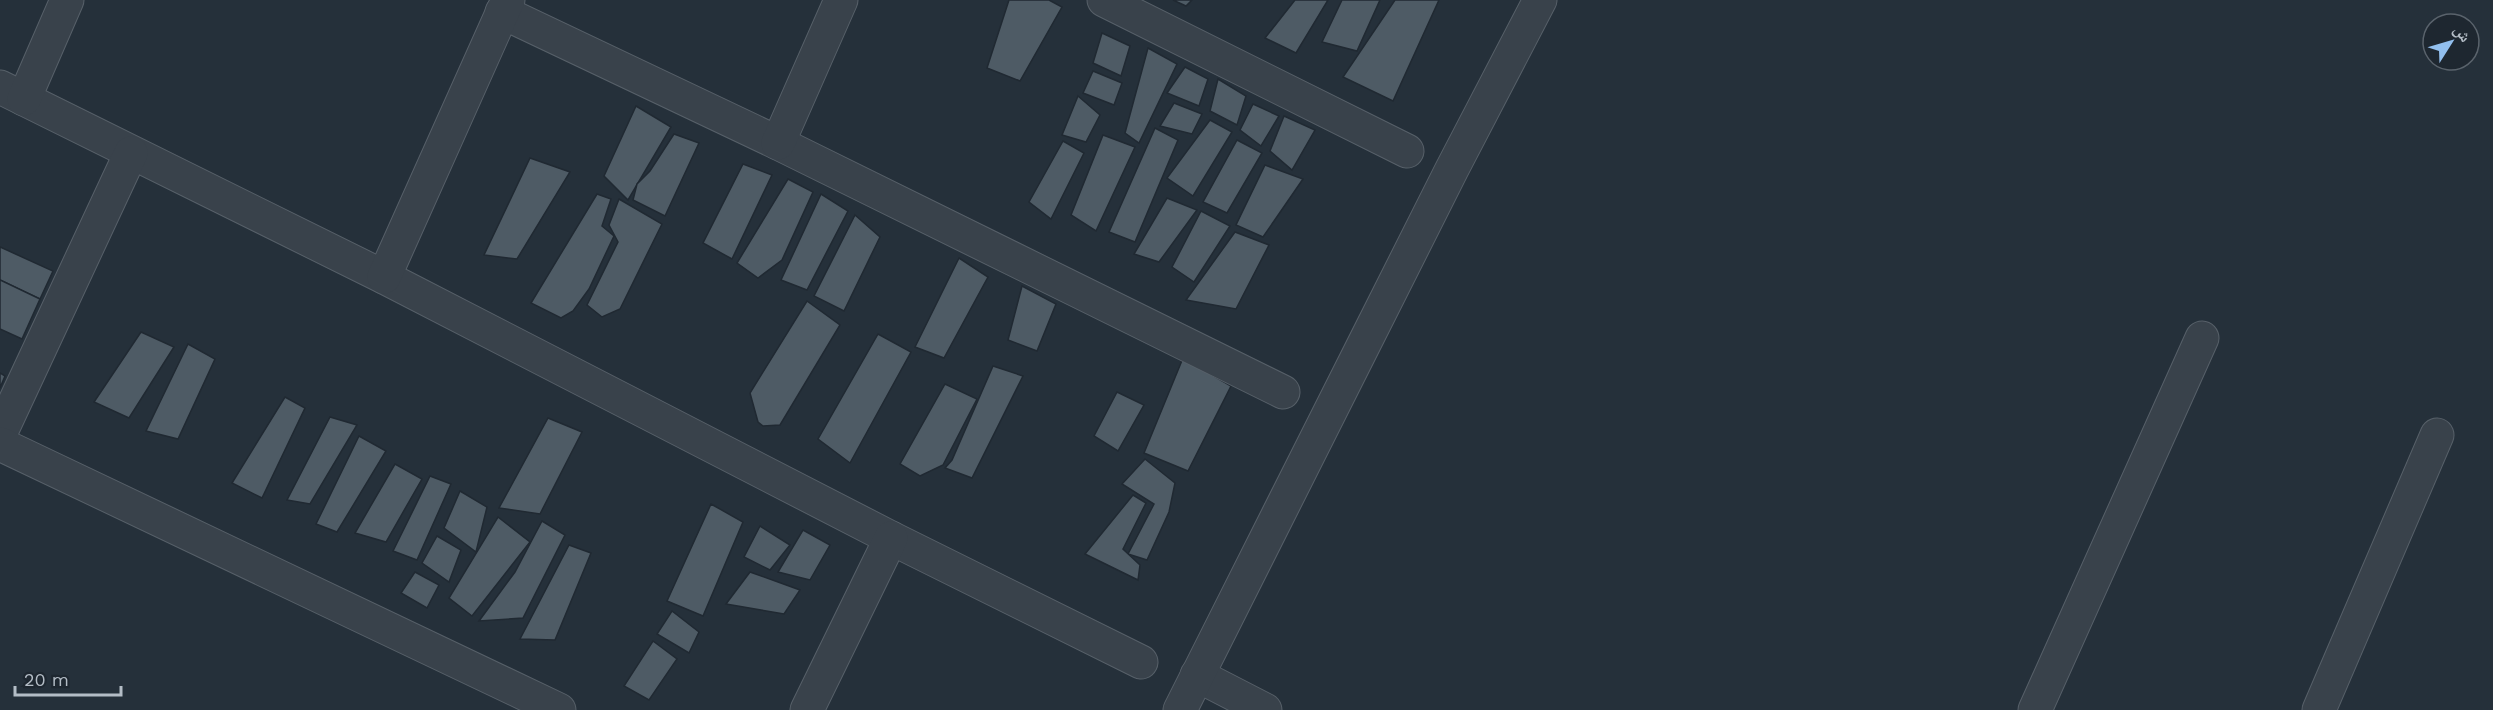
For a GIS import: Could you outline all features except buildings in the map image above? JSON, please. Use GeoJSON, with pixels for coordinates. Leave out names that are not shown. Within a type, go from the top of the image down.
{"type":"FeatureCollection","features":[{"type":"Feature","properties":{"kind":"street"},"geometry":{"type":"LineString","coordinates":[[67,0],[12,93],[384,277],[891,538],[1141,662]]}},
{"type":"Feature","properties":{"kind":"street"},"geometry":{"type":"LineString","coordinates":[[778,143],[841,0]]}},
{"type":"Feature","properties":{"kind":"street"},"geometry":{"type":"LineString","coordinates":[[1104,0],[1407,151]]}},
{"type":"Feature","properties":{"kind":"street"},"geometry":{"type":"LineString","coordinates":[[1180,710],[1447,179],[1540,0]]}},
{"type":"Feature","properties":{"kind":"street"},"geometry":{"type":"LineString","coordinates":[[384,277],[505,6],[1283,392]]}},
{"type":"Feature","properties":{"kind":"street"},"geometry":{"type":"LineString","coordinates":[[0,434],[131,153]]}},
{"type":"Feature","properties":{"kind":"street"},"geometry":{"type":"LineString","coordinates":[[2035,710],[2202,338]]}},
{"type":"Feature","properties":{"kind":"street"},"geometry":{"type":"LineString","coordinates":[[2319,710],[2437,435]]}},
{"type":"Feature","properties":{"kind":"street"},"geometry":{"type":"LineString","coordinates":[[0,444],[559,710]]}},
{"type":"Feature","properties":{"kind":"street"},"geometry":{"type":"LineString","coordinates":[[807,710],[891,538]]}},
{"type":"Feature","properties":{"kind":"street"},"geometry":{"type":"LineString","coordinates":[[1197,675],[1265,710]]}}]}
